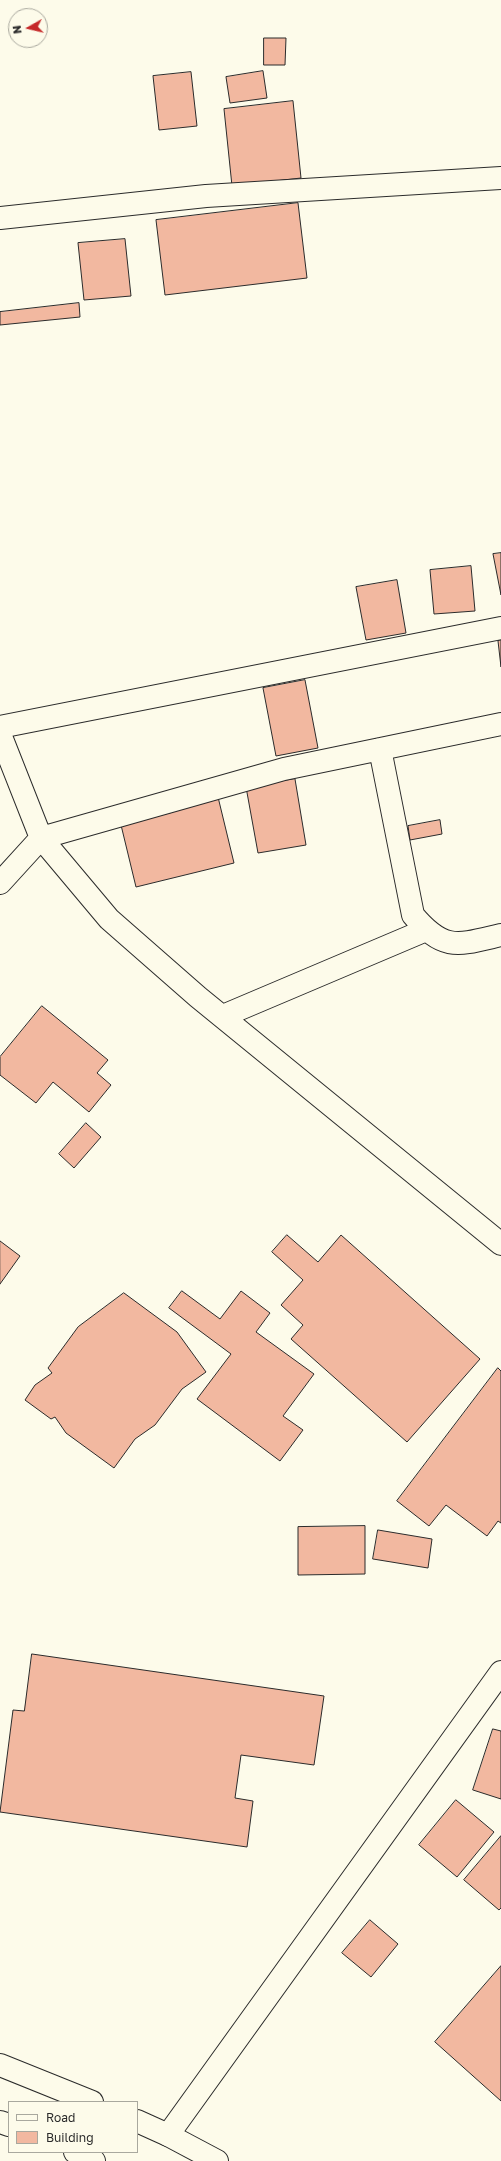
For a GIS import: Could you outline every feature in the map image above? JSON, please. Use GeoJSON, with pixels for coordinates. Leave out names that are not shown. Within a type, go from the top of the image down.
{"type":"FeatureCollection","features":[{"type":"Feature","properties":{"kind":"main road"},"geometry":{"type":"LineString","coordinates":[[0,218],[206,196],[501,178]]}},
{"type":"Feature","properties":{"kind":"main road"},"geometry":{"type":"LineString","coordinates":[[0,727],[501,628]]}},
{"type":"Feature","properties":{"kind":"main road"},"geometry":{"type":"LineString","coordinates":[[0,883],[40,838],[284,769],[501,724]]}},
{"type":"Feature","properties":{"kind":"main road"},"geometry":{"type":"LineString","coordinates":[[0,734],[40,838],[109,919],[223,1016],[501,1244]]}},
{"type":"Feature","properties":{"kind":"main road"},"geometry":{"type":"LineString","coordinates":[[380,749],[413,915],[426,930],[444,942],[464,944],[501,935]]}},
{"type":"Feature","properties":{"kind":"main road"},"geometry":{"type":"LineString","coordinates":[[223,1016],[426,930]]}},
{"type":"Feature","properties":{"kind":"main road"},"geometry":{"type":"LineString","coordinates":[[168,2135],[498,1680]]}},
{"type":"Feature","properties":{"kind":"main road"},"geometry":{"type":"LineString","coordinates":[[0,2065],[90,2101]]}},
{"type":"Feature","properties":{"kind":"main road"},"geometry":{"type":"LineString","coordinates":[[138,2121],[168,2135],[217,2161]]}},
{"type":"Feature","properties":{"kind":"main road"},"geometry":{"type":"LineString","coordinates":[[77,2153],[94,2161]]}},
{"type":"Feature","properties":{"kind":"building"},"geometry":{"type":"Polygon","coordinates":[[[264,38],[286,38],[285,65],[264,65],[264,38]]]}},
{"type":"Feature","properties":{"kind":"building"},"geometry":{"type":"Polygon","coordinates":[[[263,71],[267,98],[230,103],[226,77],[263,71]]]}},
{"type":"Feature","properties":{"kind":"building"},"geometry":{"type":"Polygon","coordinates":[[[191,72],[197,126],[159,130],[153,76],[191,72]]]}},
{"type":"Feature","properties":{"kind":"building"},"geometry":{"type":"Polygon","coordinates":[[[293,101],[301,178],[232,186],[224,109],[293,101]]]}},
{"type":"Feature","properties":{"kind":"building"},"geometry":{"type":"Polygon","coordinates":[[[298,203],[307,278],[165,295],[156,220],[298,203]]]}},
{"type":"Feature","properties":{"kind":"building"},"geometry":{"type":"Polygon","coordinates":[[[125,239],[131,296],[84,300],[78,243],[125,239]]]}},
{"type":"Feature","properties":{"kind":"building"},"geometry":{"type":"Polygon","coordinates":[[[79,303],[80,317],[0,325],[0,312],[79,303]]]}},
{"type":"Feature","properties":{"kind":"building"},"geometry":{"type":"Polygon","coordinates":[[[501,553],[501,595],[493,554],[501,553]]]}},
{"type":"Feature","properties":{"kind":"building"},"geometry":{"type":"Polygon","coordinates":[[[471,566],[475,611],[434,614],[430,570],[471,566]]]}},
{"type":"Feature","properties":{"kind":"building"},"geometry":{"type":"Polygon","coordinates":[[[397,580],[406,633],[366,640],[356,587],[397,580]]]}},
{"type":"Feature","properties":{"kind":"building"},"geometry":{"type":"Polygon","coordinates":[[[501,640],[501,667],[498,641],[501,640]]]}},
{"type":"Feature","properties":{"kind":"building"},"geometry":{"type":"Polygon","coordinates":[[[305,680],[318,748],[276,756],[263,688],[305,680]]]}},
{"type":"Feature","properties":{"kind":"building"},"geometry":{"type":"Polygon","coordinates":[[[295,779],[306,845],[258,853],[246,787],[295,779]]]}},
{"type":"Feature","properties":{"kind":"building"},"geometry":{"type":"Polygon","coordinates":[[[218,797],[234,863],[136,887],[121,825],[173,812],[172,808],[218,797]]]}},
{"type":"Feature","properties":{"kind":"building"},"geometry":{"type":"Polygon","coordinates":[[[440,820],[442,834],[410,840],[408,826],[440,820]]]}},
{"type":"Feature","properties":{"kind":"building"},"geometry":{"type":"Polygon","coordinates":[[[42,1006],[108,1060],[97,1073],[111,1085],[89,1112],[53,1082],[36,1103],[0,1075],[0,1057],[42,1006]]]}},
{"type":"Feature","properties":{"kind":"building"},"geometry":{"type":"Polygon","coordinates":[[[86,1123],[101,1137],[74,1168],[59,1154],[86,1123]]]}},
{"type":"Feature","properties":{"kind":"building"},"geometry":{"type":"Polygon","coordinates":[[[287,1235],[318,1262],[341,1235],[480,1359],[407,1442],[291,1339],[303,1325],[281,1305],[303,1280],[272,1252],[287,1235]]]}},
{"type":"Feature","properties":{"kind":"building"},"geometry":{"type":"Polygon","coordinates":[[[0,1241],[20,1256],[0,1284],[0,1241]]]}},
{"type":"Feature","properties":{"kind":"building"},"geometry":{"type":"Polygon","coordinates":[[[182,1291],[220,1319],[241,1291],[270,1313],[256,1332],[314,1374],[283,1416],[303,1430],[280,1461],[197,1399],[231,1354],[169,1308],[182,1291]]]}},
{"type":"Feature","properties":{"kind":"building"},"geometry":{"type":"Polygon","coordinates":[[[124,1293],[177,1332],[206,1372],[182,1389],[155,1425],[135,1439],[114,1468],[66,1433],[55,1417],[51,1419],[25,1400],[35,1385],[52,1373],[48,1368],[78,1327],[124,1293]]]}},
{"type":"Feature","properties":{"kind":"building"},"geometry":{"type":"Polygon","coordinates":[[[498,1368],[501,1371],[501,1523],[498,1521],[487,1536],[446,1505],[429,1526],[397,1501],[498,1368]]]}},
{"type":"Feature","properties":{"kind":"building"},"geometry":{"type":"Polygon","coordinates":[[[365,1526],[365,1574],[298,1575],[298,1527],[365,1526]]]}},
{"type":"Feature","properties":{"kind":"building"},"geometry":{"type":"Polygon","coordinates":[[[378,1530],[432,1539],[428,1568],[373,1559],[378,1530]]]}},
{"type":"Feature","properties":{"kind":"building"},"geometry":{"type":"Polygon","coordinates":[[[32,1654],[324,1696],[314,1765],[241,1755],[235,1798],[253,1801],[247,1847],[0,1812],[13,1710],[24,1711],[32,1654]]]}},
{"type":"Feature","properties":{"kind":"building"},"geometry":{"type":"Polygon","coordinates":[[[493,1729],[501,1731],[501,1799],[473,1790],[493,1729]]]}},
{"type":"Feature","properties":{"kind":"building"},"geometry":{"type":"Polygon","coordinates":[[[456,1800],[494,1832],[457,1877],[419,1845],[456,1800]]]}},
{"type":"Feature","properties":{"kind":"building"},"geometry":{"type":"Polygon","coordinates":[[[501,1836],[501,1908],[499,1910],[464,1880],[501,1836]]]}},
{"type":"Feature","properties":{"kind":"building"},"geometry":{"type":"Polygon","coordinates":[[[370,1920],[398,1944],[371,1977],[342,1953],[370,1920]]]}},
{"type":"Feature","properties":{"kind":"building"},"geometry":{"type":"Polygon","coordinates":[[[501,1966],[501,2101],[435,2042],[501,1966]]]}}]}
